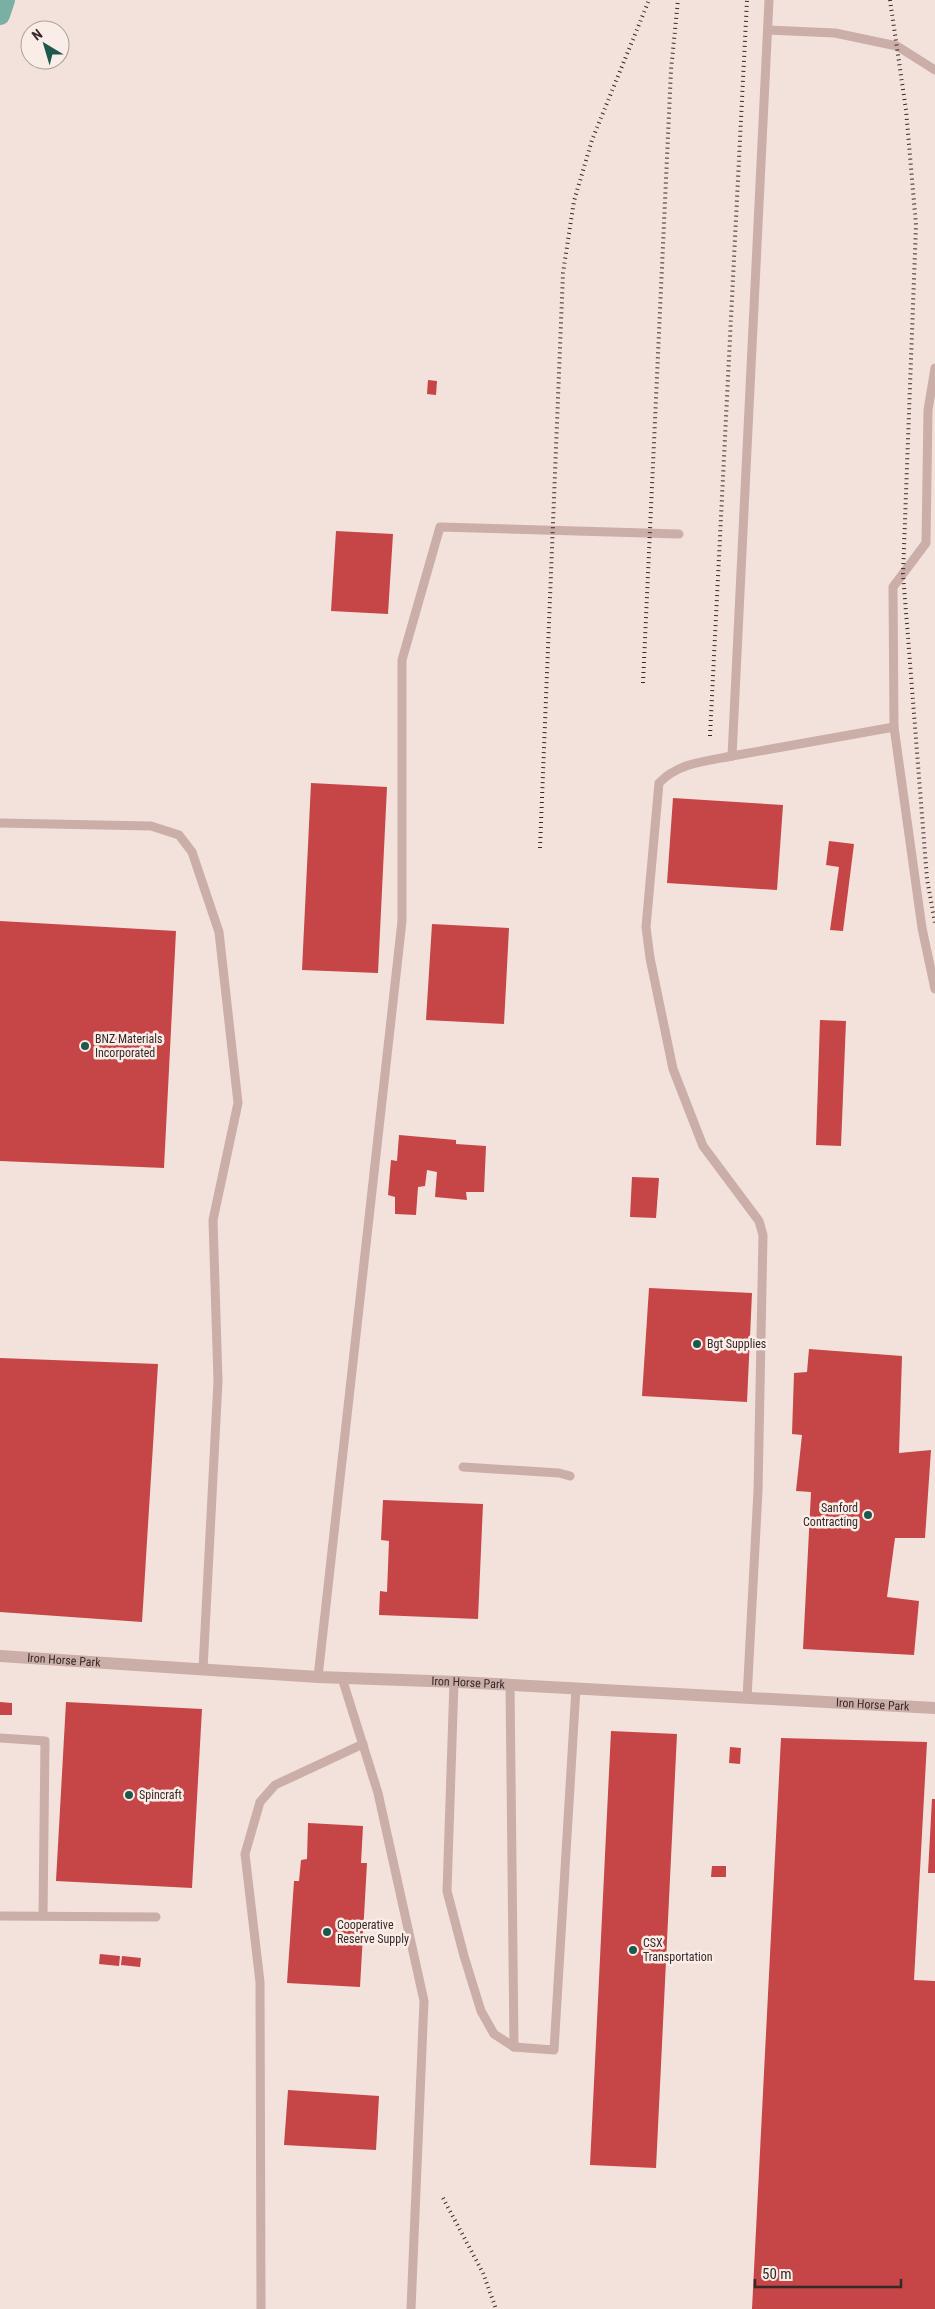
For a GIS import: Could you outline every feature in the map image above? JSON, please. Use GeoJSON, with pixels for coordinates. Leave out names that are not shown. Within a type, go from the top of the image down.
{"type":"FeatureCollection","features":[{"type":"Feature","properties":{"kind":"street","name":"Iron Horse Park"},"geometry":{"type":"LineString","coordinates":[[0,1656],[318,1677],[510,1684],[935,1708]]}},
{"type":"Feature","properties":{"kind":"lane"},"geometry":{"type":"LineString","coordinates":[[732,756],[769,0]]}},
{"type":"Feature","properties":{"kind":"lane"},"geometry":{"type":"LineString","coordinates":[[768,30],[835,34],[897,46],[935,70]]}},
{"type":"Feature","properties":{"kind":"lane"},"geometry":{"type":"LineString","coordinates":[[935,368],[928,410],[926,543],[894,587],[894,727],[922,928],[935,989]]}},
{"type":"Feature","properties":{"kind":"lane"},"geometry":{"type":"LineString","coordinates":[[318,1677],[402,921],[402,660],[440,527],[679,534]]}},
{"type":"Feature","properties":{"kind":"lane"},"geometry":{"type":"LineString","coordinates":[[747,1698],[758,1491],[763,1235],[759,1221],[751,1209],[703,1146],[692,1122],[674,1069],[650,958],[646,927],[659,783],[672,771],[680,767],[894,727]]}},
{"type":"Feature","properties":{"kind":"lane"},"geometry":{"type":"LineString","coordinates":[[0,823],[151,826],[179,835],[192,852],[219,932],[238,1103],[213,1220],[218,1381],[202,1669]]}},
{"type":"Feature","properties":{"kind":"lane"},"geometry":{"type":"LineString","coordinates":[[463,1467],[559,1473],[570,1476]]}},
{"type":"Feature","properties":{"kind":"lane"},"geometry":{"type":"LineString","coordinates":[[342,1678],[378,1793],[424,2001],[411,2309]]}},
{"type":"Feature","properties":{"kind":"lane"},"geometry":{"type":"LineString","coordinates":[[454,1682],[447,1892],[480,2011],[494,2034],[514,2047],[554,2050],[576,1688]]}},
{"type":"Feature","properties":{"kind":"lane"},"geometry":{"type":"LineString","coordinates":[[510,1684],[514,2047]]}},
{"type":"Feature","properties":{"kind":"lane"},"geometry":{"type":"LineString","coordinates":[[0,1738],[45,1741],[43,1916]]}},
{"type":"Feature","properties":{"kind":"lane"},"geometry":{"type":"LineString","coordinates":[[261,2309],[260,1982],[245,1854],[260,1802],[275,1785],[363,1744]]}},
{"type":"Feature","properties":{"kind":"lane"},"geometry":{"type":"LineString","coordinates":[[0,1916],[156,1917]]}},
{"type":"Feature","properties":{"kind":"building"},"geometry":{"type":"Polygon","coordinates":[[[428,380],[437,381],[436,395],[427,394],[428,380]]]}},
{"type":"Feature","properties":{"kind":"building"},"geometry":{"type":"Polygon","coordinates":[[[336,531],[393,534],[388,614],[331,611],[336,531]]]}},
{"type":"Feature","properties":{"kind":"building"},"geometry":{"type":"Polygon","coordinates":[[[311,783],[387,787],[378,973],[302,970],[311,783]]]}},
{"type":"Feature","properties":{"kind":"building"},"geometry":{"type":"Polygon","coordinates":[[[673,798],[783,805],[777,890],[667,883],[673,798]]]}},
{"type":"Feature","properties":{"kind":"building"},"geometry":{"type":"Polygon","coordinates":[[[829,841],[854,844],[843,931],[830,930],[839,867],[826,865],[829,841]]]}},
{"type":"Feature","properties":{"kind":"building","name":"BNZ Materials Incorporated"},"geometry":{"type":"Polygon","coordinates":[[[0,921],[176,931],[164,1168],[0,1161],[0,921]]]}},
{"type":"Feature","properties":{"kind":"building"},"geometry":{"type":"Polygon","coordinates":[[[432,924],[509,928],[504,1024],[426,1020],[432,924]]]}},
{"type":"Feature","properties":{"kind":"building"},"geometry":{"type":"Polygon","coordinates":[[[820,1020],[846,1021],[841,1146],[816,1145],[820,1020]]]}},
{"type":"Feature","properties":{"kind":"building"},"geometry":{"type":"Polygon","coordinates":[[[399,1135],[456,1140],[456,1144],[486,1146],[484,1192],[466,1192],[467,1200],[435,1197],[437,1172],[427,1170],[425,1186],[418,1187],[416,1215],[395,1214],[395,1197],[388,1195],[391,1160],[397,1161],[399,1135]]]}},
{"type":"Feature","properties":{"kind":"building"},"geometry":{"type":"Polygon","coordinates":[[[632,1177],[659,1178],[656,1218],[630,1217],[632,1177]]]}},
{"type":"Feature","properties":{"kind":"building","name":"Bgt Supplies"},"geometry":{"type":"Polygon","coordinates":[[[649,1288],[752,1293],[747,1402],[642,1396],[649,1288]]]}},
{"type":"Feature","properties":{"kind":"building","name":"Sanford Contracting"},"geometry":{"type":"Polygon","coordinates":[[[809,1349],[902,1356],[899,1453],[931,1450],[925,1538],[895,1538],[887,1597],[919,1601],[914,1655],[803,1649],[811,1492],[796,1491],[802,1435],[792,1434],[794,1373],[807,1372],[809,1349]]]}},
{"type":"Feature","properties":{"kind":"building"},"geometry":{"type":"Polygon","coordinates":[[[0,1358],[158,1364],[142,1622],[0,1612],[0,1358]]]}},
{"type":"Feature","properties":{"kind":"building"},"geometry":{"type":"Polygon","coordinates":[[[383,1500],[483,1504],[478,1619],[379,1615],[380,1591],[387,1592],[389,1541],[381,1540],[383,1500]]]}},
{"type":"Feature","properties":{"kind":"building"},"geometry":{"type":"Polygon","coordinates":[[[0,1702],[12,1703],[12,1715],[0,1715],[0,1702]]]}},
{"type":"Feature","properties":{"kind":"building","name":"Spincraft"},"geometry":{"type":"Polygon","coordinates":[[[66,1702],[202,1709],[192,1888],[56,1881],[66,1702]]]}},
{"type":"Feature","properties":{"kind":"building","name":"CSX Transportation"},"geometry":{"type":"Polygon","coordinates":[[[611,1731],[677,1734],[656,2168],[590,2165],[611,1731]]]}},
{"type":"Feature","properties":{"kind":"building"},"geometry":{"type":"Polygon","coordinates":[[[781,1738],[927,1742],[914,1980],[935,1981],[935,2309],[752,2309],[781,1738]]]}},
{"type":"Feature","properties":{"kind":"building"},"geometry":{"type":"Polygon","coordinates":[[[730,1747],[741,1748],[740,1764],[729,1763],[730,1747]]]}},
{"type":"Feature","properties":{"kind":"building"},"geometry":{"type":"Polygon","coordinates":[[[932,1799],[935,1799],[935,1873],[928,1873],[932,1799]]]}},
{"type":"Feature","properties":{"kind":"building","name":"Cooperative Reserve Supply"},"geometry":{"type":"Polygon","coordinates":[[[308,1823],[363,1826],[361,1863],[367,1863],[360,1987],[287,1983],[294,1881],[299,1881],[301,1860],[307,1859],[308,1823]]]}},
{"type":"Feature","properties":{"kind":"building"},"geometry":{"type":"Polygon","coordinates":[[[712,1866],[726,1866],[726,1877],[711,1877],[712,1866]]]}},
{"type":"Feature","properties":{"kind":"building"},"geometry":{"type":"Polygon","coordinates":[[[100,1954],[120,1956],[119,1966],[99,1964],[100,1954]]]}},
{"type":"Feature","properties":{"kind":"building"},"geometry":{"type":"Polygon","coordinates":[[[122,1956],[141,1958],[140,1967],[121,1965],[122,1956]]]}},
{"type":"Feature","properties":{"kind":"building"},"geometry":{"type":"Polygon","coordinates":[[[288,2090],[379,2096],[376,2150],[284,2145],[288,2090]]]}},
{"type":"Feature","properties":{"kind":"waterway"},"geometry":{"type":"LineString","coordinates":[[0,15],[5,0]]}},
{"type":"Feature","properties":{"kind":"railway"},"geometry":{"type":"LineString","coordinates":[[540,848],[563,273],[574,201],[592,140],[649,0]]}},
{"type":"Feature","properties":{"kind":"railway"},"geometry":{"type":"LineString","coordinates":[[643,683],[671,70],[678,0]]}},
{"type":"Feature","properties":{"kind":"railway"},"geometry":{"type":"LineString","coordinates":[[710,736],[747,0]]}},
{"type":"Feature","properties":{"kind":"railway"},"geometry":{"type":"LineString","coordinates":[[890,0],[906,110],[916,225],[903,574],[927,879],[935,923]]}},
{"type":"Feature","properties":{"kind":"railway"},"geometry":{"type":"LineString","coordinates":[[443,2198],[483,2273],[496,2309]]}},
{"type":"Feature","properties":{"kind":"place","name":"BNZ Materials Incorporated"},"geometry":{"type":"Point","coordinates":[85,1046]}},
{"type":"Feature","properties":{"kind":"place","name":"Bgt Supplies"},"geometry":{"type":"Point","coordinates":[697,1344]}},
{"type":"Feature","properties":{"kind":"place","name":"Sanford Contracting"},"geometry":{"type":"Point","coordinates":[868,1515]}},
{"type":"Feature","properties":{"kind":"place","name":"Spincraft"},"geometry":{"type":"Point","coordinates":[129,1795]}},
{"type":"Feature","properties":{"kind":"place","name":"Cooperative Reserve Supply"},"geometry":{"type":"Point","coordinates":[327,1932]}},
{"type":"Feature","properties":{"kind":"place","name":"CSX Transportation"},"geometry":{"type":"Point","coordinates":[633,1950]}}]}
